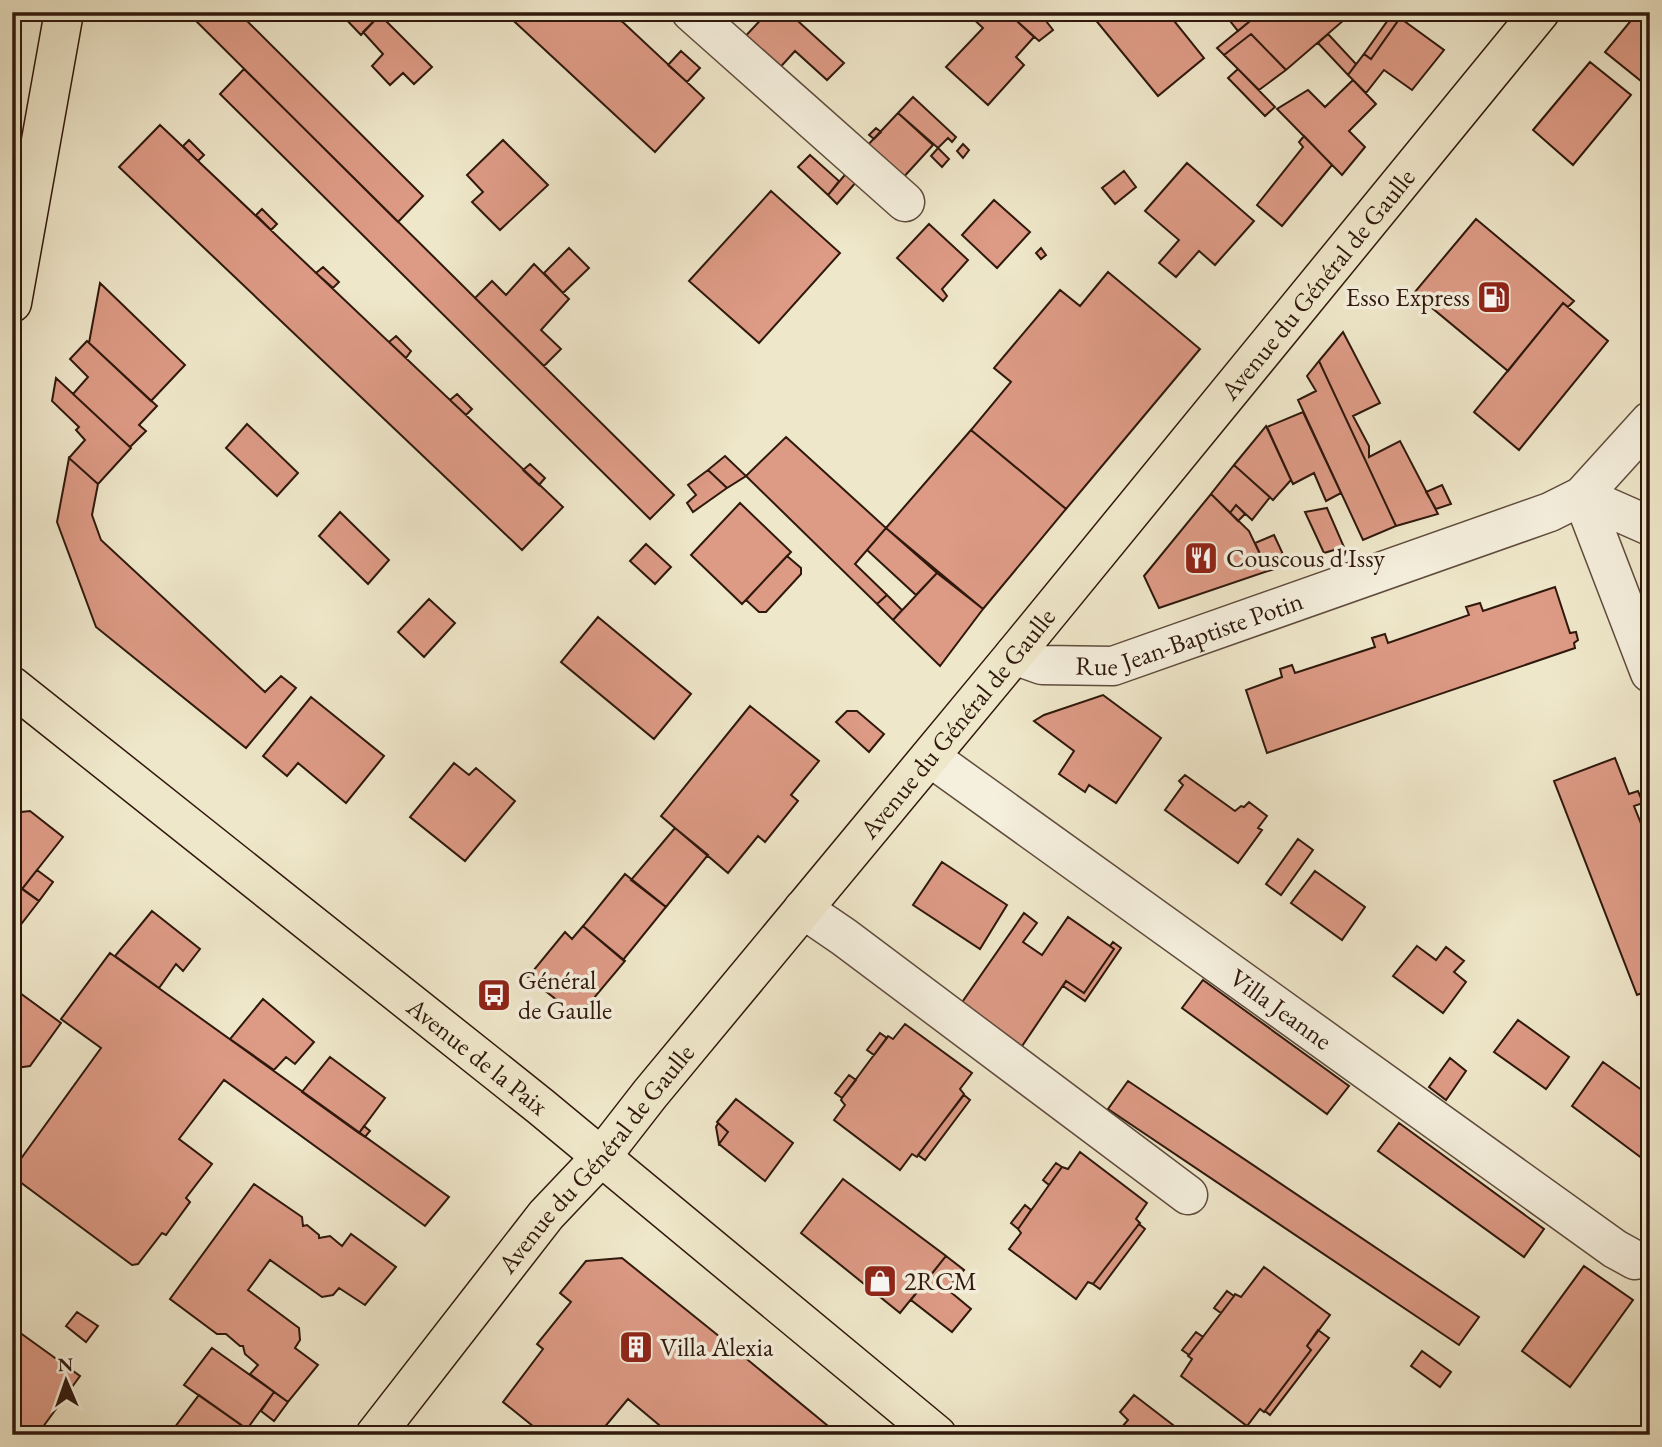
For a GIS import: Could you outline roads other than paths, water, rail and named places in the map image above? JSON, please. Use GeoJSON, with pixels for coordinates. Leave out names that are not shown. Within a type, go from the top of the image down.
{"type":"FeatureCollection","features":[{"type":"Feature","properties":{"kind":"main road"},"geometry":{"type":"LineString","coordinates":[[12,303],[64,12]]}},
{"type":"Feature","properties":{"kind":"main road","name":"Avenue du Général de Gaulle"},"geometry":{"type":"LineString","coordinates":[[375,1435],[546,1216],[601,1157],[1540,12]]}},
{"type":"Feature","properties":{"kind":"main road","name":"Avenue de la Paix"},"geometry":{"type":"LineString","coordinates":[[12,686],[508,1080],[937,1435]]}},
{"type":"Feature","properties":{"kind":"street"},"geometry":{"type":"LineString","coordinates":[[691,12],[905,202]]}},
{"type":"Feature","properties":{"kind":"street","name":"Rue Jean-Baptiste Potin"},"geometry":{"type":"LineString","coordinates":[[1014,655],[1042,665],[1113,666],[1550,512],[1582,496],[1650,421]]}},
{"type":"Feature","properties":{"kind":"street"},"geometry":{"type":"LineString","coordinates":[[1582,496],[1650,526]]}},
{"type":"Feature","properties":{"kind":"street"},"geometry":{"type":"LineString","coordinates":[[1582,496],[1650,673]]}},
{"type":"Feature","properties":{"kind":"street","name":"Villa Jeanne"},"geometry":{"type":"LineString","coordinates":[[930,757],[1615,1249],[1635,1259]]}},
{"type":"Feature","properties":{"kind":"street"},"geometry":{"type":"LineString","coordinates":[[803,909],[1188,1195]]}},
{"type":"Feature","properties":{"kind":"place","name":"Esso Express"},"geometry":{"type":"Point","coordinates":[1494,297]}},
{"type":"Feature","properties":{"kind":"place","name":"Couscous d'Issy"},"geometry":{"type":"Point","coordinates":[1201,558]}},
{"type":"Feature","properties":{"kind":"place","name":"Général de Gaulle"},"geometry":{"type":"Point","coordinates":[494,995]}},
{"type":"Feature","properties":{"kind":"place","name":"2RCM"},"geometry":{"type":"Point","coordinates":[880,1281]}},
{"type":"Feature","properties":{"kind":"place","name":"Villa Alexia"},"geometry":{"type":"Point","coordinates":[636,1347]}}]}
